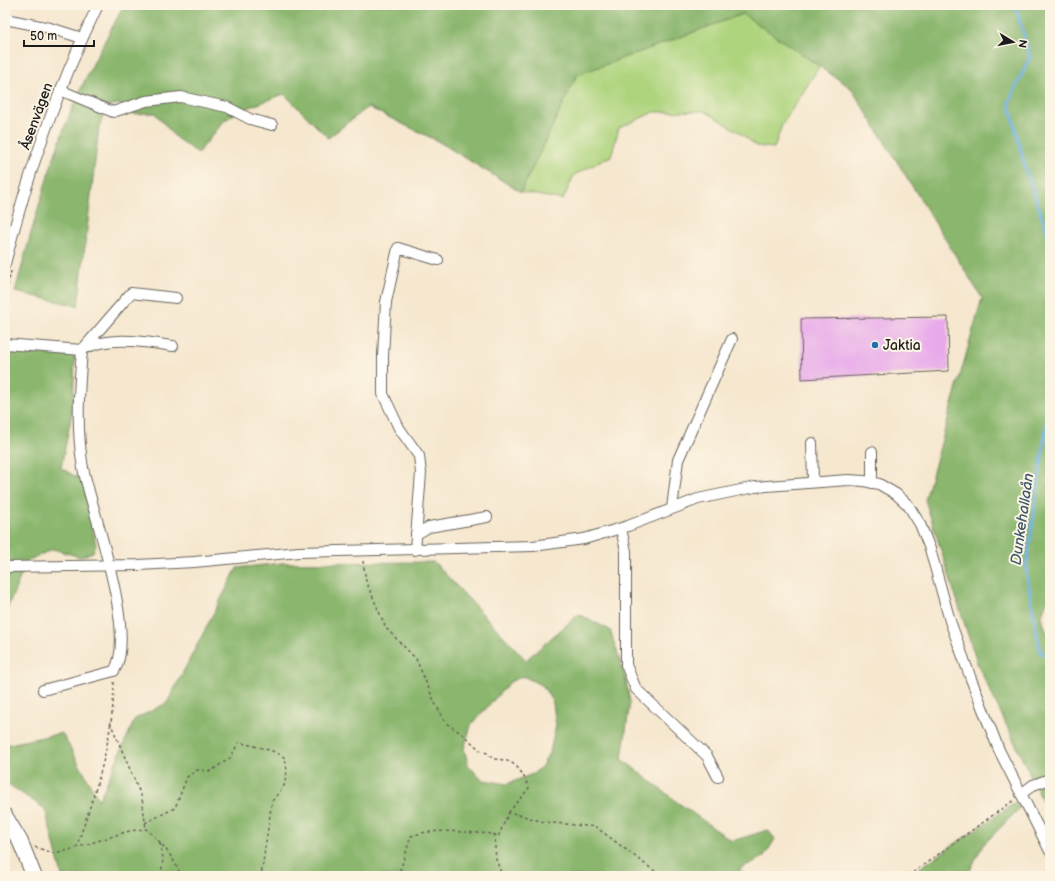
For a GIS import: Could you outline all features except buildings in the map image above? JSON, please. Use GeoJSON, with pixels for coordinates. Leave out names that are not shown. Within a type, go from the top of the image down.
{"type":"FeatureCollection","features":[{"type":"Feature","properties":{"kind":"highway"},"geometry":{"type":"LineString","coordinates":[[5,816],[20,841],[34,876]]}},
{"type":"Feature","properties":{"kind":"street","name":"Åsenvägen"},"geometry":{"type":"LineString","coordinates":[[5,264],[24,193],[60,90],[98,5]]}},
{"type":"Feature","properties":{"kind":"street"},"geometry":{"type":"LineString","coordinates":[[5,19],[50,28],[82,38]]}},
{"type":"Feature","properties":{"kind":"street"},"geometry":{"type":"LineString","coordinates":[[60,90],[113,112],[146,101],[181,97],[227,106],[250,119],[272,125]]}},
{"type":"Feature","properties":{"kind":"street"},"geometry":{"type":"LineString","coordinates":[[415,550],[421,473],[419,456],[399,428],[383,394],[383,356],[386,302],[398,248],[438,260]]}},
{"type":"Feature","properties":{"kind":"street"},"geometry":{"type":"LineString","coordinates":[[43,690],[114,671],[119,663],[121,635],[110,566],[83,467],[78,402],[82,350],[131,293],[176,298]]}},
{"type":"Feature","properties":{"kind":"street"},"geometry":{"type":"LineString","coordinates":[[672,508],[678,460],[732,339]]}},
{"type":"Feature","properties":{"kind":"street"},"geometry":{"type":"LineString","coordinates":[[5,344],[82,350],[98,342],[143,342],[173,346]]}},
{"type":"Feature","properties":{"kind":"street"},"geometry":{"type":"LineString","coordinates":[[812,443],[813,482]]}},
{"type":"Feature","properties":{"kind":"street"},"geometry":{"type":"LineString","coordinates":[[872,452],[872,483]]}},
{"type":"Feature","properties":{"kind":"street"},"geometry":{"type":"LineString","coordinates":[[5,567],[110,566],[194,562],[299,552],[533,546],[584,540],[621,528],[698,499],[754,487],[848,480],[872,483],[896,494],[908,505],[920,524],[930,549],[950,621],[999,750],[1050,851]]}},
{"type":"Feature","properties":{"kind":"street"},"geometry":{"type":"LineString","coordinates":[[416,534],[429,527],[487,517]]}},
{"type":"Feature","properties":{"kind":"street"},"geometry":{"type":"LineString","coordinates":[[621,528],[626,551],[626,666],[636,689],[707,756],[718,777]]}},
{"type":"Feature","properties":{"kind":"street"},"geometry":{"type":"LineString","coordinates":[[1021,794],[1033,785],[1050,779]]}},
{"type":"Feature","properties":{"kind":"path"},"geometry":{"type":"LineString","coordinates":[[361,550],[366,581],[386,628],[416,659],[435,703],[446,723],[480,750],[493,758],[509,760],[523,774],[529,788],[509,812],[498,837],[494,834],[446,830],[411,836],[405,852],[404,862],[397,876]]}},
{"type":"Feature","properties":{"kind":"path"},"geometry":{"type":"LineString","coordinates":[[76,848],[100,776],[114,703],[114,671]]}},
{"type":"Feature","properties":{"kind":"path"},"geometry":{"type":"LineString","coordinates":[[110,721],[142,798],[146,830],[159,841],[172,856],[181,876]]}},
{"type":"Feature","properties":{"kind":"path"},"geometry":{"type":"LineString","coordinates":[[145,823],[175,808],[186,777],[197,770],[211,771],[230,758],[239,742],[253,747],[277,752],[285,758],[287,771],[284,786],[272,801],[261,876]]}},
{"type":"Feature","properties":{"kind":"path"},"geometry":{"type":"LineString","coordinates":[[908,876],[1001,811],[1021,794]]}},
{"type":"Feature","properties":{"kind":"path"},"geometry":{"type":"LineString","coordinates":[[509,812],[544,822],[596,827],[660,876]]}},
{"type":"Feature","properties":{"kind":"path"},"geometry":{"type":"LineString","coordinates":[[53,853],[76,848],[129,831],[146,830]]}},
{"type":"Feature","properties":{"kind":"path"},"geometry":{"type":"LineString","coordinates":[[494,834],[496,859],[502,876]]}},
{"type":"Feature","properties":{"kind":"path"},"geometry":{"type":"LineString","coordinates":[[159,841],[163,858],[161,876]]}},
{"type":"Feature","properties":{"kind":"green space"},"geometry":{"type":"Polygon","coordinates":[[[124,5],[1050,5],[1050,593],[1041,617],[1050,641],[1050,817],[977,663],[925,500],[982,298],[851,88],[743,14],[577,75],[521,192],[436,140],[368,107],[328,138],[284,94],[237,112],[224,121],[198,153],[176,138],[155,113],[133,114],[119,104],[107,106],[99,127],[78,306],[15,292],[44,187],[71,110],[100,49],[124,5]]]}},
{"type":"Feature","properties":{"kind":"green space"},"geometry":{"type":"Polygon","coordinates":[[[175,5],[742,14],[844,28],[782,125],[774,148],[756,146],[739,132],[705,111],[654,112],[619,128],[611,156],[574,175],[563,200],[521,192],[436,140],[368,107],[328,138],[284,94],[175,5]]]}},
{"type":"Feature","properties":{"kind":"green space"},"geometry":{"type":"Polygon","coordinates":[[[5,350],[75,354],[73,408],[61,468],[83,481],[96,545],[93,552],[80,557],[53,549],[27,561],[5,614],[5,350]]]}},
{"type":"Feature","properties":{"kind":"green space"},"geometry":{"type":"Polygon","coordinates":[[[434,562],[526,660],[579,614],[610,630],[625,676],[630,702],[622,759],[677,802],[732,841],[768,830],[775,839],[764,857],[739,869],[747,876],[62,876],[45,809],[5,782],[5,745],[62,733],[99,800],[135,719],[167,703],[237,568],[282,563],[434,562]],[[523,676],[510,682],[471,725],[464,749],[469,767],[484,780],[507,784],[533,774],[542,766],[550,751],[556,726],[553,703],[543,686],[523,676]]]}},
{"type":"Feature","properties":{"kind":"green space"},"geometry":{"type":"Polygon","coordinates":[[[1016,802],[1020,808],[983,845],[967,876],[908,876],[1016,802]]]}},
{"type":"Feature","properties":{"kind":"waterway","name":"Dunkehallaån"},"geometry":{"type":"LineString","coordinates":[[1015,5],[1030,57],[1009,102],[1025,167],[1050,240]]}},
{"type":"Feature","properties":{"kind":"waterway","name":"Dunkehallaån"},"geometry":{"type":"LineString","coordinates":[[1050,400],[1026,570],[1040,651],[1050,659]]}},
{"type":"Feature","properties":{"kind":"waterway","name":"Dunkehallaån"},"geometry":{"type":"LineString","coordinates":[[1050,704],[1047,707],[1050,714]]}},
{"type":"Feature","properties":{"kind":"place","name":"Jaktia"},"geometry":{"type":"Point","coordinates":[875,345]}}]}
